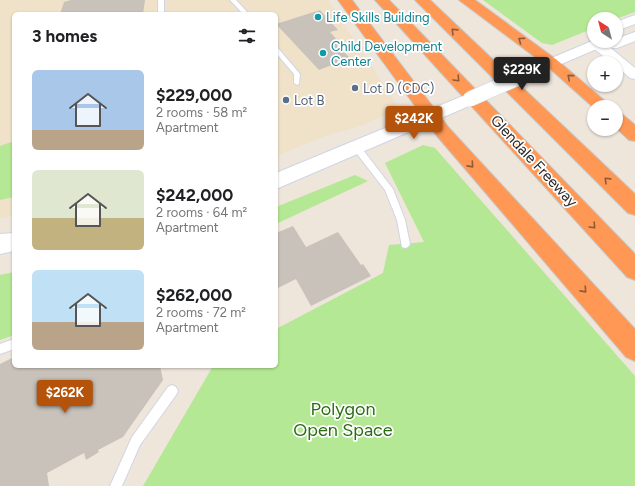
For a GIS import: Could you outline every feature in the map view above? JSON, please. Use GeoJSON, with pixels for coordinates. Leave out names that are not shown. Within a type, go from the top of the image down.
{"type":"FeatureCollection","features":[{"type":"Feature","properties":{"kind":"highway"},"geometry":{"type":"LineString","coordinates":[[345,0],[438,113],[472,167],[635,348]]}},
{"type":"Feature","properties":{"kind":"highway","name":"Glendale Freeway"},"geometry":{"type":"LineString","coordinates":[[382,0],[635,270]]}},
{"type":"Feature","properties":{"kind":"highway"},"geometry":{"type":"LineString","coordinates":[[422,0],[635,208]]}},
{"type":"Feature","properties":{"kind":"highway"},"geometry":{"type":"LineString","coordinates":[[466,0],[545,66],[594,100]]}},
{"type":"Feature","properties":{"kind":"highway"},"geometry":{"type":"LineString","coordinates":[[623,124],[635,135]]}},
{"type":"Feature","properties":{"kind":"main road"},"geometry":{"type":"LineString","coordinates":[[623,24],[635,19]]}},
{"type":"Feature","properties":{"kind":"main road"},"geometry":{"type":"LineString","coordinates":[[623,41],[635,36]]}},
{"type":"Feature","properties":{"kind":"main road"},"geometry":{"type":"LineString","coordinates":[[278,181],[438,113],[587,47]]}},
{"type":"Feature","properties":{"kind":"main road"},"geometry":{"type":"LineString","coordinates":[[0,244],[12,242]]}},
{"type":"Feature","properties":{"kind":"street"},"geometry":{"type":"LineString","coordinates":[[605,48],[635,75]]}},
{"type":"Feature","properties":{"kind":"lane"},"geometry":{"type":"LineString","coordinates":[[160,12],[161,0]]}},
{"type":"Feature","properties":{"kind":"lane"},"geometry":{"type":"LineString","coordinates":[[233,0],[244,12]]}},
{"type":"Feature","properties":{"kind":"lane"},"geometry":{"type":"LineString","coordinates":[[278,51],[297,74],[297,83]]}},
{"type":"Feature","properties":{"kind":"lane"},"geometry":{"type":"LineString","coordinates":[[357,148],[389,189],[401,220],[405,244]]}},
{"type":"Feature","properties":{"kind":"lane"},"geometry":{"type":"LineString","coordinates":[[0,349],[12,345]]}},
{"type":"Feature","properties":{"kind":"lane"},"geometry":{"type":"LineString","coordinates":[[116,486],[136,441],[172,391]]}},
{"type":"Feature","properties":{"kind":"shaded area"},"geometry":{"type":"Polygon","coordinates":[[[0,0],[328,0],[400,109],[361,126],[328,135],[278,155],[278,12],[12,12],[12,216],[0,218],[0,0]]]}},
{"type":"Feature","properties":{"kind":"green space"},"geometry":{"type":"Polygon","coordinates":[[[483,0],[635,0],[635,12],[623,16],[623,12],[587,12],[587,31],[552,45],[542,43],[483,0]]]}},
{"type":"Feature","properties":{"kind":"green space"},"geometry":{"type":"Polygon","coordinates":[[[12,142],[12,197],[0,200],[0,146],[12,142]]]}},
{"type":"Feature","properties":{"kind":"green space","name":"Polygon Open Space"},"geometry":{"type":"Polygon","coordinates":[[[423,145],[435,148],[635,376],[635,486],[143,486],[212,368],[278,368],[278,328],[383,273],[389,245],[424,242],[385,163],[423,145]]]}},
{"type":"Feature","properties":{"kind":"green space"},"geometry":{"type":"Polygon","coordinates":[[[355,175],[368,181],[278,223],[278,206],[355,175]]]}},
{"type":"Feature","properties":{"kind":"green space"},"geometry":{"type":"Polygon","coordinates":[[[12,272],[12,336],[0,340],[0,275],[12,272]]]}},
{"type":"Feature","properties":{"kind":"building"},"geometry":{"type":"Polygon","coordinates":[[[71,0],[145,0],[143,12],[61,12],[64,2],[71,0]]]}},
{"type":"Feature","properties":{"kind":"building"},"geometry":{"type":"Polygon","coordinates":[[[320,10],[338,30],[330,32],[340,43],[337,45],[350,58],[319,70],[278,26],[278,23],[320,10]]]}},
{"type":"Feature","properties":{"kind":"building"},"geometry":{"type":"Polygon","coordinates":[[[293,226],[306,247],[338,232],[361,265],[363,264],[371,276],[311,306],[296,279],[278,288],[278,232],[293,226]]]}},
{"type":"Feature","properties":{"kind":"building"},"geometry":{"type":"Polygon","coordinates":[[[12,358],[12,368],[160,368],[163,380],[123,437],[98,450],[99,452],[86,460],[84,453],[47,473],[49,486],[0,486],[0,364],[12,358]]]}},
{"type":"Feature","properties":{"kind":"place","name":"Life Skills Building"},"geometry":{"type":"Point","coordinates":[318,17]}},
{"type":"Feature","properties":{"kind":"place","name":"Child Development Center"},"geometry":{"type":"Point","coordinates":[323,53]}},
{"type":"Feature","properties":{"kind":"place","name":"Lot D (CDC)"},"geometry":{"type":"Point","coordinates":[355,88]}},
{"type":"Feature","properties":{"kind":"place","name":"Lot B"},"geometry":{"type":"Point","coordinates":[286,100]}}]}
